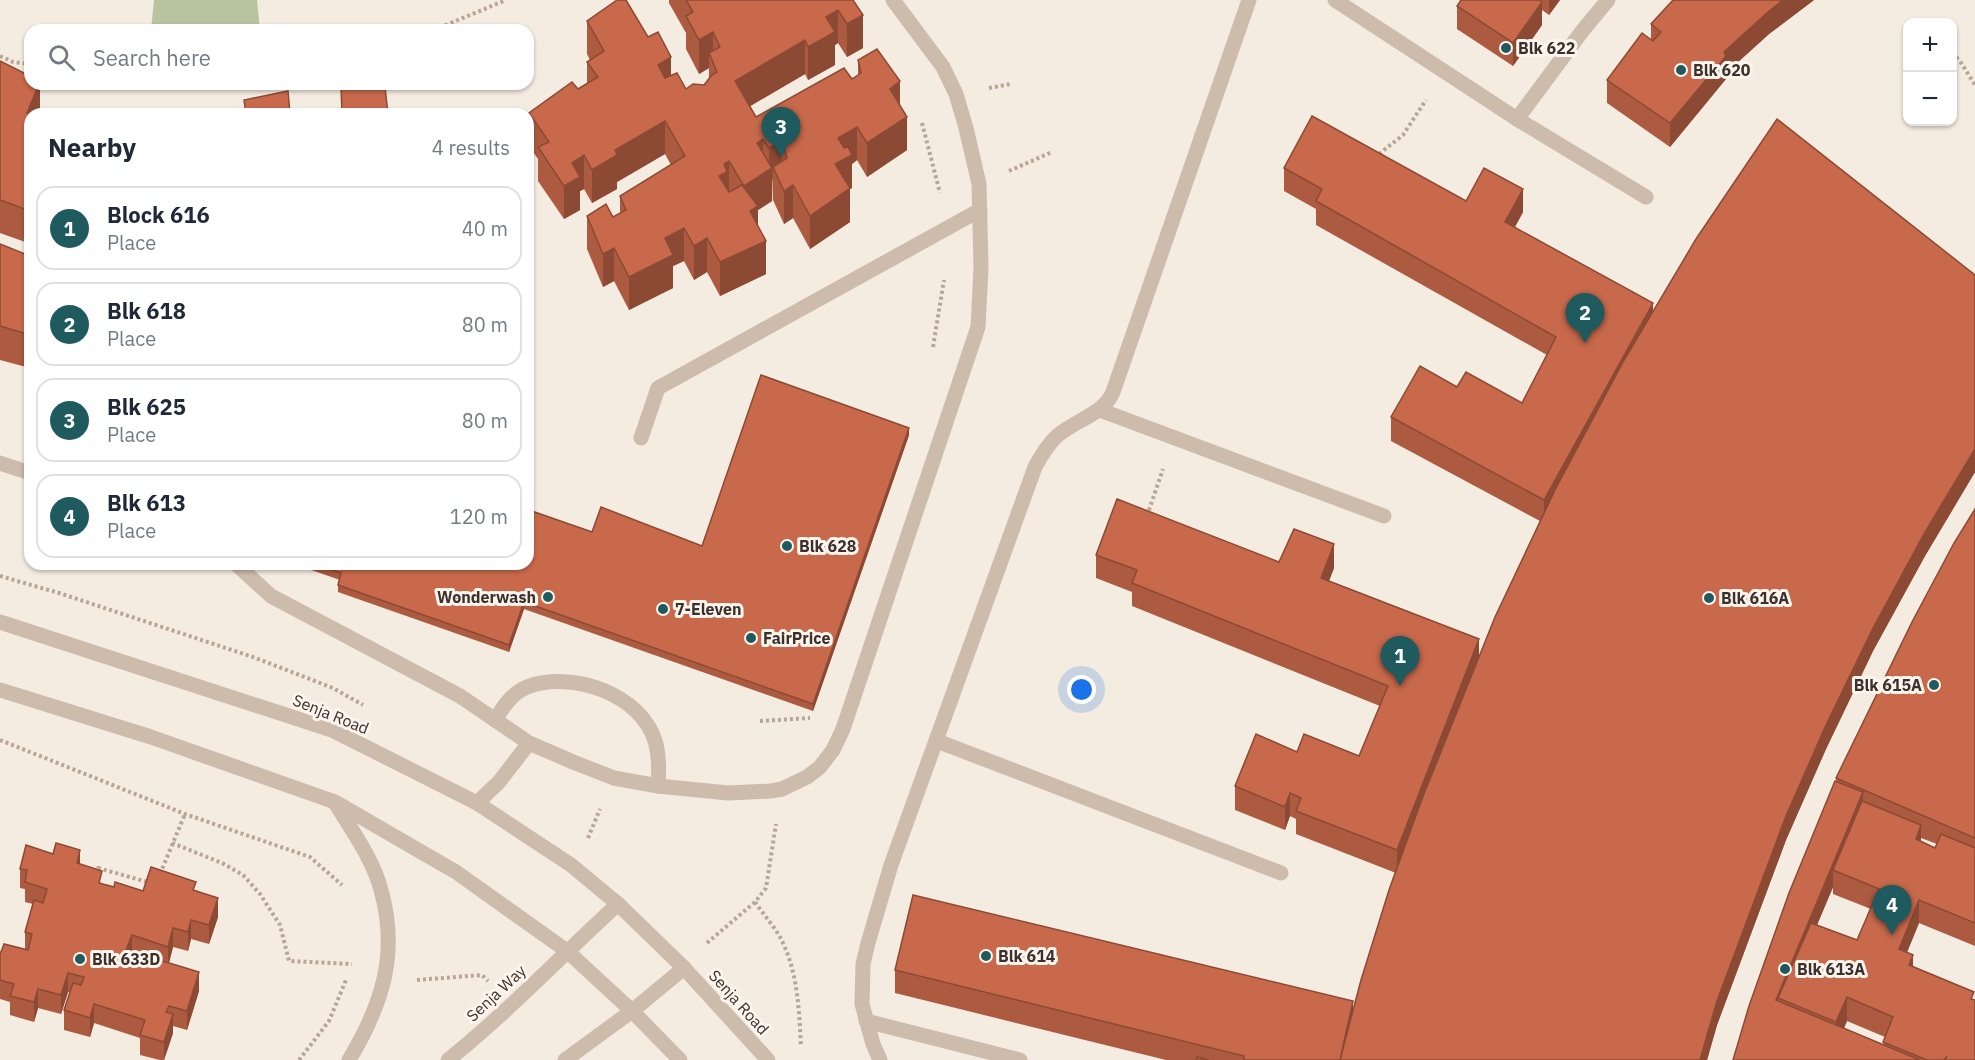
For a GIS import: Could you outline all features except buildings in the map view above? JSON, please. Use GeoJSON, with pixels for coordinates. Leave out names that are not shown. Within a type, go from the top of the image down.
{"type":"FeatureCollection","features":[{"type":"Feature","properties":{"kind":"street"},"geometry":{"type":"LineString","coordinates":[[243,570],[271,596],[460,696],[529,743],[614,778],[658,786],[728,793],[771,791],[782,789],[807,777],[820,767],[833,750],[864,672],[978,327],[981,268],[979,184],[956,94],[943,67],[893,0]]}},
{"type":"Feature","properties":{"kind":"street"},"geometry":{"type":"LineString","coordinates":[[880,1060],[866,1021],[861,986],[868,943],[891,865],[1035,467],[1056,436],[1100,410],[1108,402],[1113,392],[1249,0]]}},
{"type":"Feature","properties":{"kind":"street"},"geometry":{"type":"LineString","coordinates":[[1335,0],[1516,119],[1646,197]]}},
{"type":"Feature","properties":{"kind":"street"},"geometry":{"type":"LineString","coordinates":[[1516,119],[1608,0]]}},
{"type":"Feature","properties":{"kind":"street"},"geometry":{"type":"LineString","coordinates":[[641,438],[658,388],[980,210]]}},
{"type":"Feature","properties":{"kind":"street"},"geometry":{"type":"LineString","coordinates":[[1100,410],[1384,516]]}},
{"type":"Feature","properties":{"kind":"street"},"geometry":{"type":"LineString","coordinates":[[0,463],[24,471]]}},
{"type":"Feature","properties":{"kind":"street","name":"Senja Road"},"geometry":{"type":"LineString","coordinates":[[0,622],[333,730],[477,803],[571,865],[618,904],[684,968],[768,1060]]}},
{"type":"Feature","properties":{"kind":"street"},"geometry":{"type":"LineString","coordinates":[[495,720],[507,701],[525,688],[550,682],[579,683],[605,691],[629,704],[644,722],[656,743],[658,786]]}},
{"type":"Feature","properties":{"kind":"street"},"geometry":{"type":"LineString","coordinates":[[0,690],[151,737],[335,802],[456,872],[567,951],[632,1011],[680,1060]]}},
{"type":"Feature","properties":{"kind":"street"},"geometry":{"type":"LineString","coordinates":[[937,741],[1281,873]]}},
{"type":"Feature","properties":{"kind":"street"},"geometry":{"type":"LineString","coordinates":[[477,803],[499,782],[529,743]]}},
{"type":"Feature","properties":{"kind":"street"},"geometry":{"type":"LineString","coordinates":[[335,802],[364,851],[381,889],[388,924],[389,960],[380,998],[349,1060]]}},
{"type":"Feature","properties":{"kind":"street"},"geometry":{"type":"LineString","coordinates":[[567,951],[618,904]]}},
{"type":"Feature","properties":{"kind":"street","name":"Senja Way"},"geometry":{"type":"LineString","coordinates":[[448,1060],[505,1012],[567,951]]}},
{"type":"Feature","properties":{"kind":"street","name":"Senja Road"},"geometry":{"type":"LineString","coordinates":[[632,1011],[684,968]]}},
{"type":"Feature","properties":{"kind":"street"},"geometry":{"type":"LineString","coordinates":[[565,1060],[632,1011]]}},
{"type":"Feature","properties":{"kind":"street"},"geometry":{"type":"LineString","coordinates":[[866,1021],[1020,1060]]}},
{"type":"Feature","properties":{"kind":"path"},"geometry":{"type":"LineString","coordinates":[[448,24],[506,0]]}},
{"type":"Feature","properties":{"kind":"path"},"geometry":{"type":"LineString","coordinates":[[0,56],[13,62],[24,63]]}},
{"type":"Feature","properties":{"kind":"path"},"geometry":{"type":"LineString","coordinates":[[1957,58],[1975,85]]}},
{"type":"Feature","properties":{"kind":"path"},"geometry":{"type":"LineString","coordinates":[[1379,154],[1403,135],[1444,71]]}},
{"type":"Feature","properties":{"kind":"path"},"geometry":{"type":"LineString","coordinates":[[922,123],[949,226],[947,260],[933,352]]}},
{"type":"Feature","properties":{"kind":"path"},"geometry":{"type":"LineString","coordinates":[[1023,166],[1052,152]]}},
{"type":"Feature","properties":{"kind":"path"},"geometry":{"type":"LineString","coordinates":[[1147,516],[1174,437]]}},
{"type":"Feature","properties":{"kind":"path"},"geometry":{"type":"LineString","coordinates":[[760,721],[806,720],[814,717]]}},
{"type":"Feature","properties":{"kind":"path"},"geometry":{"type":"LineString","coordinates":[[0,740],[185,814],[310,857],[345,887]]}},
{"type":"Feature","properties":{"kind":"path"},"geometry":{"type":"LineString","coordinates":[[587,838],[614,778]]}},
{"type":"Feature","properties":{"kind":"path"},"geometry":{"type":"LineString","coordinates":[[96,878],[98,868],[156,885],[185,814]]}},
{"type":"Feature","properties":{"kind":"path"},"geometry":{"type":"LineString","coordinates":[[699,949],[755,902],[766,888],[777,820]]}},
{"type":"Feature","properties":{"kind":"path"},"geometry":{"type":"LineString","coordinates":[[172,843],[222,863],[243,875],[260,894],[280,925],[289,961],[352,964]]}},
{"type":"Feature","properties":{"kind":"path"},"geometry":{"type":"LineString","coordinates":[[755,902],[779,935],[793,970],[799,1006],[801,1057]]}},
{"type":"Feature","properties":{"kind":"path"},"geometry":{"type":"LineString","coordinates":[[299,1060],[329,1021],[352,964],[352,953]]}},
{"type":"Feature","properties":{"kind":"green space"},"geometry":{"type":"Polygon","coordinates":[[[154,0],[257,0],[259,24],[152,24],[154,0]]]}},
{"type":"Feature","properties":{"kind":"place","name":"Blk 622"},"geometry":{"type":"Point","coordinates":[1506,48]}},
{"type":"Feature","properties":{"kind":"place","name":"Blk 620"},"geometry":{"type":"Point","coordinates":[1681,70]}},
{"type":"Feature","properties":{"kind":"place","name":"Blk 625"},"geometry":{"type":"Point","coordinates":[781,157]}},
{"type":"Feature","properties":{"kind":"place","name":"Blk 618"},"geometry":{"type":"Point","coordinates":[1585,343]}},
{"type":"Feature","properties":{"kind":"place","name":"Blk 628"},"geometry":{"type":"Point","coordinates":[787,546]}},
{"type":"Feature","properties":{"kind":"place","name":"Wonderwash"},"geometry":{"type":"Point","coordinates":[548,597]}},
{"type":"Feature","properties":{"kind":"place","name":"Blk 616A"},"geometry":{"type":"Point","coordinates":[1709,598]}},
{"type":"Feature","properties":{"kind":"place","name":"7-Eleven"},"geometry":{"type":"Point","coordinates":[663,609]}},
{"type":"Feature","properties":{"kind":"place","name":"FairPrice"},"geometry":{"type":"Point","coordinates":[751,638]}},
{"type":"Feature","properties":{"kind":"place","name":"Blk 615A"},"geometry":{"type":"Point","coordinates":[1934,685]}},
{"type":"Feature","properties":{"kind":"place","name":"Block 616"},"geometry":{"type":"Point","coordinates":[1400,686]}},
{"type":"Feature","properties":{"kind":"place","name":"Blk 613"},"geometry":{"type":"Point","coordinates":[1892,935]}},
{"type":"Feature","properties":{"kind":"place","name":"Blk 614"},"geometry":{"type":"Point","coordinates":[986,956]}},
{"type":"Feature","properties":{"kind":"place","name":"Blk 633D"},"geometry":{"type":"Point","coordinates":[80,959]}},
{"type":"Feature","properties":{"kind":"place","name":"Blk 613A"},"geometry":{"type":"Point","coordinates":[1785,969]}}]}
